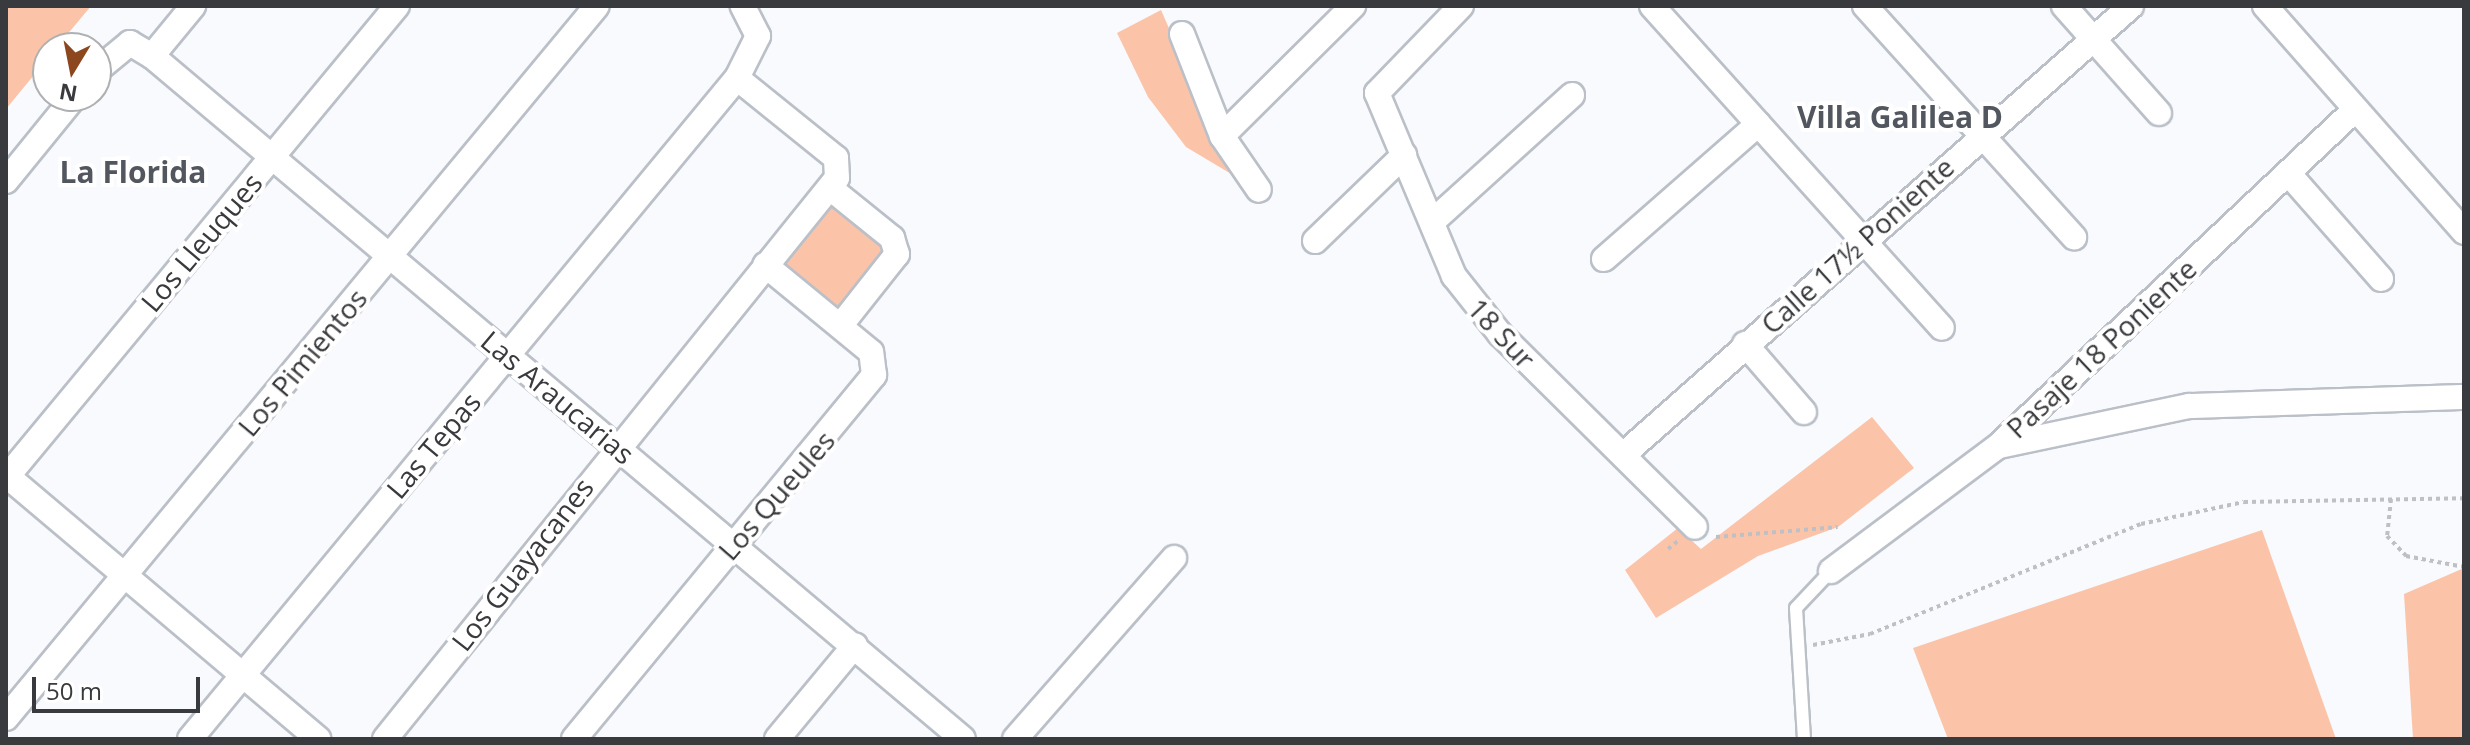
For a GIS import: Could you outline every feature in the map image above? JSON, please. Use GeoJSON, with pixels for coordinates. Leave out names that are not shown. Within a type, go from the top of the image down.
{"type":"FeatureCollection","features":[{"type":"Feature","properties":{"kind":"street"},"geometry":{"type":"LineString","coordinates":[[112,58],[130,43],[152,56],[193,6]]}},
{"type":"Feature","properties":{"kind":"street","name":"Los Lleuques"},"geometry":{"type":"LineString","coordinates":[[6,476],[397,6]]}},
{"type":"Feature","properties":{"kind":"street","name":"Los Pimientos"},"geometry":{"type":"LineString","coordinates":[[6,718],[597,6]]}},
{"type":"Feature","properties":{"kind":"street","name":"Las Tepas"},"geometry":{"type":"LineString","coordinates":[[190,739],[737,78],[758,36],[743,6]]}},
{"type":"Feature","properties":{"kind":"street"},"geometry":{"type":"LineString","coordinates":[[1222,136],[1353,6]]}},
{"type":"Feature","properties":{"kind":"street","name":"18 Sur"},"geometry":{"type":"LineString","coordinates":[[1461,6],[1377,93],[1432,222],[1467,297],[1623,455],[1706,532]]}},
{"type":"Feature","properties":{"kind":"street"},"geometry":{"type":"LineString","coordinates":[[1865,6],[2074,237]]}},
{"type":"Feature","properties":{"kind":"street"},"geometry":{"type":"LineString","coordinates":[[2064,6],[2159,113]]}},
{"type":"Feature","properties":{"kind":"street","name":"Calle 17½ Poniente"},"geometry":{"type":"LineString","coordinates":[[1623,455],[1861,240],[2131,6]]}},
{"type":"Feature","properties":{"kind":"street"},"geometry":{"type":"LineString","coordinates":[[2265,6],[2464,232]]}},
{"type":"Feature","properties":{"kind":"street"},"geometry":{"type":"LineString","coordinates":[[1661,8],[1758,124],[1942,328]]}},
{"type":"Feature","properties":{"kind":"street"},"geometry":{"type":"LineString","coordinates":[[1182,34],[1222,136],[1259,190]]}},
{"type":"Feature","properties":{"kind":"street","name":"Las Araucarias"},"geometry":{"type":"LineString","coordinates":[[152,56],[734,543],[963,739]]}},
{"type":"Feature","properties":{"kind":"street"},"geometry":{"type":"LineString","coordinates":[[737,78],[892,238],[897,254],[841,325]]}},
{"type":"Feature","properties":{"kind":"street"},"geometry":{"type":"LineString","coordinates":[[1432,222],[1572,95]]}},
{"type":"Feature","properties":{"kind":"street","name":"Pasaje 18 Poniente"},"geometry":{"type":"LineString","coordinates":[[1831,571],[1997,447],[2356,109]]}},
{"type":"Feature","properties":{"kind":"street"},"geometry":{"type":"LineString","coordinates":[[6,181],[62,112]]}},
{"type":"Feature","properties":{"kind":"street"},"geometry":{"type":"LineString","coordinates":[[1604,259],[1758,124]]}},
{"type":"Feature","properties":{"kind":"street"},"geometry":{"type":"LineString","coordinates":[[1315,241],[1404,155]]}},
{"type":"Feature","properties":{"kind":"street"},"geometry":{"type":"LineString","coordinates":[[2288,173],[2381,279]]}},
{"type":"Feature","properties":{"kind":"street","name":"Los Guayacanes"},"geometry":{"type":"LineString","coordinates":[[385,739],[616,445],[835,178]]}},
{"type":"Feature","properties":{"kind":"street","name":"Los Queules"},"geometry":{"type":"LineString","coordinates":[[574,739],[734,543],[870,386],[875,358],[841,325],[765,265]]}},
{"type":"Feature","properties":{"kind":"street"},"geometry":{"type":"LineString","coordinates":[[1745,344],[1804,412]]}},
{"type":"Feature","properties":{"kind":"street"},"geometry":{"type":"LineString","coordinates":[[1997,447],[2189,406],[2464,397]]}},
{"type":"Feature","properties":{"kind":"street"},"geometry":{"type":"LineString","coordinates":[[6,476],[318,739]]}},
{"type":"Feature","properties":{"kind":"street"},"geometry":{"type":"LineString","coordinates":[[1015,739],[1174,558]]}},
{"type":"Feature","properties":{"kind":"street"},"geometry":{"type":"LineString","coordinates":[[777,739],[855,645]]}},
{"type":"Feature","properties":{"kind":"lane"},"geometry":{"type":"LineString","coordinates":[[1804,739],[1795,648],[1796,608],[1831,571]]}},
{"type":"Feature","properties":{"kind":"path"},"geometry":{"type":"LineString","coordinates":[[1795,648],[1870,634],[2141,524],[2244,502],[2464,498]]}},
{"type":"Feature","properties":{"kind":"path"},"geometry":{"type":"LineString","coordinates":[[2391,499],[2387,536],[2406,556],[2464,567]]}},
{"type":"Feature","properties":{"kind":"path"},"geometry":{"type":"LineString","coordinates":[[1706,532],[1838,527]]}},
{"type":"Feature","properties":{"kind":"shaded area"},"geometry":{"type":"Polygon","coordinates":[[[6,6],[91,6],[69,32],[32,32],[32,77],[6,109],[6,6]]]}},
{"type":"Feature","properties":{"kind":"shaded area"},"geometry":{"type":"Polygon","coordinates":[[[1161,10],[1233,175],[1186,147],[1148,97],[1117,33],[1161,10]]]}},
{"type":"Feature","properties":{"kind":"shaded area"},"geometry":{"type":"Polygon","coordinates":[[[830,188],[896,254],[825,326],[759,259],[830,188]]]}},
{"type":"Feature","properties":{"kind":"shaded area"},"geometry":{"type":"Polygon","coordinates":[[[1872,417],[1914,468],[1838,527],[1758,556],[1656,618],[1625,570],[1678,528],[1701,549],[1872,417]]]}},
{"type":"Feature","properties":{"kind":"shaded area"},"geometry":{"type":"Polygon","coordinates":[[[2262,530],[2336,739],[1948,739],[1913,648],[2262,530]]]}},
{"type":"Feature","properties":{"kind":"shaded area"},"geometry":{"type":"Polygon","coordinates":[[[2464,568],[2464,739],[2413,739],[2404,594],[2464,568]]]}},
{"type":"Feature","properties":{"kind":"district","name":"Villa Galilea D"},"geometry":{"type":"Point","coordinates":[1900,117]}},
{"type":"Feature","properties":{"kind":"district","name":"La Florida"},"geometry":{"type":"Point","coordinates":[133,172]}}]}
